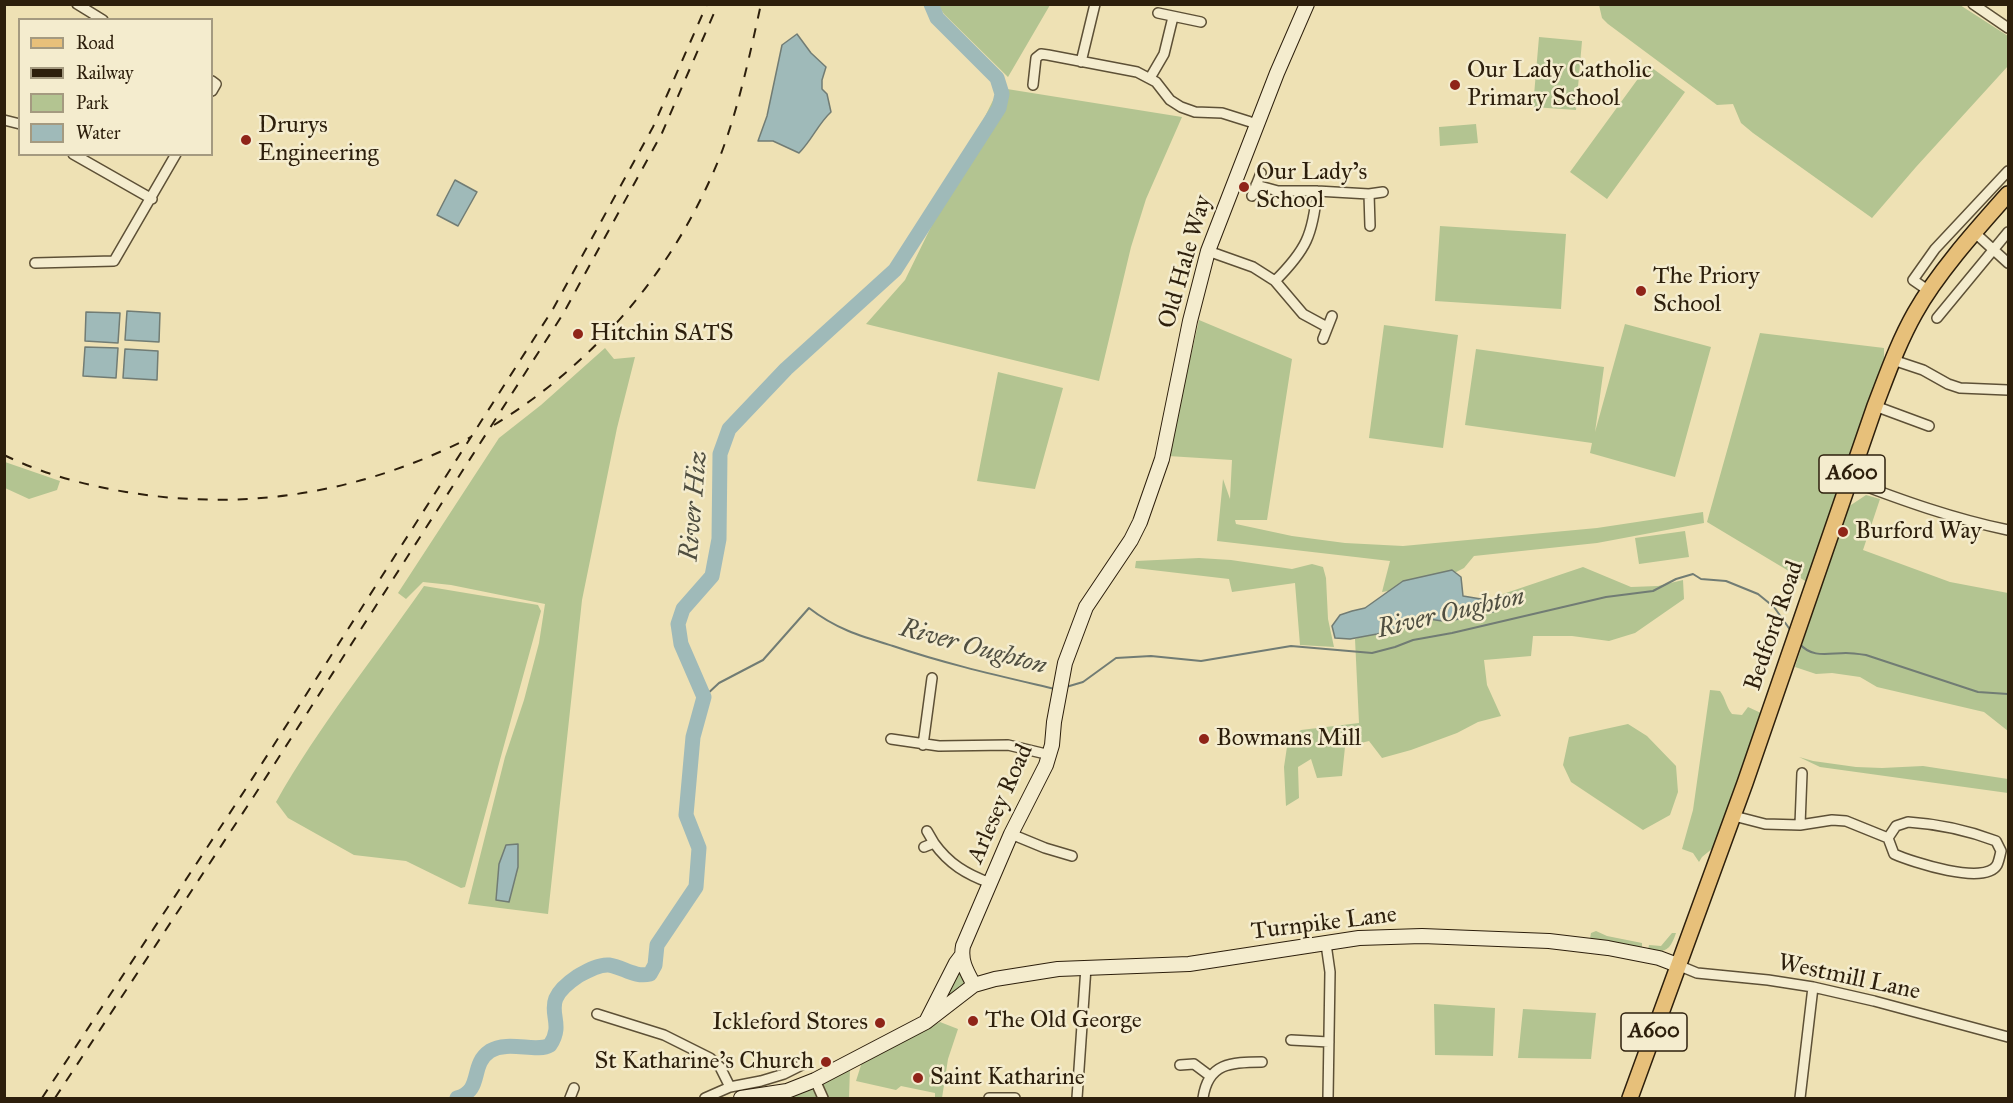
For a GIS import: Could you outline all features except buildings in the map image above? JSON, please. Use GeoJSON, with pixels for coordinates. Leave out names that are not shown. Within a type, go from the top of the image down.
{"type":"FeatureCollection","features":[{"type":"Feature","properties":{"kind":"main road","name":"Bedford Road"},"geometry":{"type":"LineString","coordinates":[[1630,1098],[1734,816],[1875,406],[1893,360],[1929,291],[1974,232],[2008,194]]}},
{"type":"Feature","properties":{"kind":"street"},"geometry":{"type":"LineString","coordinates":[[76,4],[100,18]]}},
{"type":"Feature","properties":{"kind":"street"},"geometry":{"type":"LineString","coordinates":[[1081,62],[1095,4]]}},
{"type":"Feature","properties":{"kind":"street","name":"Old Hale Way"},"geometry":{"type":"LineString","coordinates":[[1131,540],[1140,522],[1162,459],[1190,321],[1208,251],[1307,4]]}},
{"type":"Feature","properties":{"kind":"street"},"geometry":{"type":"LineString","coordinates":[[1973,4],[2008,28]]}},
{"type":"Feature","properties":{"kind":"street"},"geometry":{"type":"LineString","coordinates":[[1158,13],[1202,22]]}},
{"type":"Feature","properties":{"kind":"street"},"geometry":{"type":"LineString","coordinates":[[1150,78],[1164,54],[1173,17]]}},
{"type":"Feature","properties":{"kind":"street"},"geometry":{"type":"LineString","coordinates":[[1033,85],[1036,58],[1041,54],[1130,71],[1150,78],[1161,87],[1170,100],[1181,107],[1195,112],[1222,113],[1257,124]]}},
{"type":"Feature","properties":{"kind":"street"},"geometry":{"type":"LineString","coordinates":[[77,156],[152,199]]}},
{"type":"Feature","properties":{"kind":"street"},"geometry":{"type":"LineString","coordinates":[[35,263],[114,261],[175,156]]}},
{"type":"Feature","properties":{"kind":"street"},"geometry":{"type":"LineString","coordinates":[[1929,291],[1913,280],[1935,249],[2008,171]]}},
{"type":"Feature","properties":{"kind":"street"},"geometry":{"type":"LineString","coordinates":[[1252,196],[1261,173]]}},
{"type":"Feature","properties":{"kind":"street"},"geometry":{"type":"LineString","coordinates":[[1256,185],[1278,191],[1369,194],[1383,192]]}},
{"type":"Feature","properties":{"kind":"street"},"geometry":{"type":"LineString","coordinates":[[1275,281],[1298,256],[1307,240],[1315,216],[1317,191]]}},
{"type":"Feature","properties":{"kind":"street"},"geometry":{"type":"LineString","coordinates":[[1369,194],[1370,226]]}},
{"type":"Feature","properties":{"kind":"street"},"geometry":{"type":"LineString","coordinates":[[1974,232],[2008,263]]}},
{"type":"Feature","properties":{"kind":"street"},"geometry":{"type":"LineString","coordinates":[[1937,318],[2008,232]]}},
{"type":"Feature","properties":{"kind":"street"},"geometry":{"type":"LineString","coordinates":[[1208,251],[1253,267],[1275,281],[1303,314],[1327,327]]}},
{"type":"Feature","properties":{"kind":"street"},"geometry":{"type":"LineString","coordinates":[[1323,339],[1332,316]]}},
{"type":"Feature","properties":{"kind":"street"},"geometry":{"type":"LineString","coordinates":[[1893,360],[1923,370],[1960,388],[2008,390]]}},
{"type":"Feature","properties":{"kind":"street"},"geometry":{"type":"LineString","coordinates":[[1875,406],[1929,426]]}},
{"type":"Feature","properties":{"kind":"street"},"geometry":{"type":"LineString","coordinates":[[1850,480],[1970,521],[2008,530]]}},
{"type":"Feature","properties":{"kind":"street","name":"Arlesey Road"},"geometry":{"type":"LineString","coordinates":[[926,1022],[962,955],[963,946],[1011,834],[1050,755],[1065,663],[1081,618],[1131,540]]}},
{"type":"Feature","properties":{"kind":"street"},"geometry":{"type":"LineString","coordinates":[[923,745],[932,678]]}},
{"type":"Feature","properties":{"kind":"street"},"geometry":{"type":"LineString","coordinates":[[891,739],[939,746],[1008,745],[1050,755]]}},
{"type":"Feature","properties":{"kind":"street"},"geometry":{"type":"LineString","coordinates":[[1800,825],[1802,772]]}},
{"type":"Feature","properties":{"kind":"street"},"geometry":{"type":"LineString","coordinates":[[1734,816],[1765,824],[1800,825],[1832,820],[1846,821],[1888,838],[1894,854],[1913,862],[1959,872],[1988,873],[1997,865],[2001,851],[1996,841],[1938,824],[1908,822],[1896,826],[1888,838]]}},
{"type":"Feature","properties":{"kind":"street"},"geometry":{"type":"LineString","coordinates":[[927,831],[946,858],[959,869],[990,883]]}},
{"type":"Feature","properties":{"kind":"street"},"geometry":{"type":"LineString","coordinates":[[1011,834],[1072,856]]}},
{"type":"Feature","properties":{"kind":"street"},"geometry":{"type":"LineString","coordinates":[[924,847],[934,843]]}},
{"type":"Feature","properties":{"kind":"street","name":"Turnpike Lane"},"geometry":{"type":"LineString","coordinates":[[974,985],[1017,975],[1086,967],[1189,964],[1385,936],[1492,938],[1608,948],[1659,958],[1680,966]]}},
{"type":"Feature","properties":{"kind":"street"},"geometry":{"type":"LineString","coordinates":[[1326,944],[1330,972],[1328,1098]]}},
{"type":"Feature","properties":{"kind":"street"},"geometry":{"type":"LineString","coordinates":[[705,1098],[730,1087],[786,1092],[815,1080],[926,1022],[974,985],[963,965],[962,955]]}},
{"type":"Feature","properties":{"kind":"street","name":"Westmill Lane"},"geometry":{"type":"LineString","coordinates":[[1680,966],[1697,973],[1813,987],[2008,1037]]}},
{"type":"Feature","properties":{"kind":"street"},"geometry":{"type":"LineString","coordinates":[[1077,1098],[1086,967]]}},
{"type":"Feature","properties":{"kind":"street"},"geometry":{"type":"LineString","coordinates":[[1800,1098],[1813,987]]}},
{"type":"Feature","properties":{"kind":"street"},"geometry":{"type":"LineString","coordinates":[[597,1014],[664,1035],[710,1058],[720,1067],[730,1087]]}},
{"type":"Feature","properties":{"kind":"street"},"geometry":{"type":"LineString","coordinates":[[1291,1040],[1329,1042]]}},
{"type":"Feature","properties":{"kind":"street"},"geometry":{"type":"LineString","coordinates":[[1203,1098],[1205,1087],[1215,1071],[1226,1065],[1262,1062]]}},
{"type":"Feature","properties":{"kind":"street"},"geometry":{"type":"LineString","coordinates":[[741,1098],[806,1063]]}},
{"type":"Feature","properties":{"kind":"street"},"geometry":{"type":"LineString","coordinates":[[1180,1065],[1194,1064],[1210,1076]]}},
{"type":"Feature","properties":{"kind":"street"},"geometry":{"type":"LineString","coordinates":[[815,1080],[823,1098]]}},
{"type":"Feature","properties":{"kind":"street"},"geometry":{"type":"LineString","coordinates":[[570,1098],[574,1088]]}},
{"type":"Feature","properties":{"kind":"street"},"geometry":{"type":"LineString","coordinates":[[989,1098],[1015,1098]]}},
{"type":"Feature","properties":{"kind":"green space"},"geometry":{"type":"Polygon","coordinates":[[[938,5],[1050,5],[1008,77],[944,14],[938,5]]]}},
{"type":"Feature","properties":{"kind":"green space"},"geometry":{"type":"Polygon","coordinates":[[[1599,5],[1960,5],[2008,36],[2008,66],[1872,218],[1753,133],[1741,123],[1733,104],[1717,105],[1608,24],[1602,18],[1599,5]]]}},
{"type":"Feature","properties":{"kind":"green space"},"geometry":{"type":"Polygon","coordinates":[[[1539,37],[1582,41],[1576,110],[1533,107],[1539,37]]]}},
{"type":"Feature","properties":{"kind":"green space"},"geometry":{"type":"Polygon","coordinates":[[[1648,65],[1685,92],[1607,199],[1570,172],[1648,65]]]}},
{"type":"Feature","properties":{"kind":"green space"},"geometry":{"type":"Polygon","coordinates":[[[1007,89],[1182,117],[1146,199],[1131,247],[1099,381],[866,324],[905,280],[998,90],[1007,89]]]}},
{"type":"Feature","properties":{"kind":"green space"},"geometry":{"type":"Polygon","coordinates":[[[1476,124],[1478,143],[1440,146],[1439,127],[1476,124]]]}},
{"type":"Feature","properties":{"kind":"green space"},"geometry":{"type":"Polygon","coordinates":[[[1440,226],[1566,234],[1561,309],[1435,301],[1440,226]]]}},
{"type":"Feature","properties":{"kind":"green space"},"geometry":{"type":"Polygon","coordinates":[[[1199,320],[1292,359],[1267,520],[1235,520],[1236,524],[1292,536],[1345,543],[1403,546],[1597,528],[1703,512],[1704,523],[1597,543],[1474,556],[1464,568],[1433,584],[1382,592],[1390,561],[1217,541],[1223,479],[1230,499],[1232,460],[1168,456],[1199,320]]]}},
{"type":"Feature","properties":{"kind":"green space"},"geometry":{"type":"Polygon","coordinates":[[[1625,324],[1711,347],[1675,477],[1590,453],[1592,443],[1465,425],[1476,349],[1604,367],[1595,432],[1625,324]]]}},
{"type":"Feature","properties":{"kind":"green space"},"geometry":{"type":"Polygon","coordinates":[[[1384,325],[1458,335],[1443,448],[1369,438],[1384,325]]]}},
{"type":"Feature","properties":{"kind":"green space"},"geometry":{"type":"Polygon","coordinates":[[[1760,333],[1884,348],[1884,359],[1807,582],[1707,522],[1760,333]]]}},
{"type":"Feature","properties":{"kind":"green space"},"geometry":{"type":"Polygon","coordinates":[[[605,348],[614,359],[635,357],[617,428],[582,600],[548,914],[468,904],[505,757],[524,700],[539,643],[545,604],[451,585],[423,582],[406,599],[398,593],[499,438],[541,405],[605,348]]]}},
{"type":"Feature","properties":{"kind":"green space"},"geometry":{"type":"Polygon","coordinates":[[[998,372],[1063,388],[1035,489],[977,481],[998,372]]]}},
{"type":"Feature","properties":{"kind":"green space"},"geometry":{"type":"Polygon","coordinates":[[[5,462],[60,481],[57,490],[29,499],[5,488],[5,462]]]}},
{"type":"Feature","properties":{"kind":"green space"},"geometry":{"type":"Polygon","coordinates":[[[1866,495],[1880,499],[1863,550],[1950,582],[2008,593],[2008,731],[1984,712],[1877,687],[1860,677],[1832,673],[1816,674],[1795,667],[1845,509],[1866,495]]]}},
{"type":"Feature","properties":{"kind":"green space"},"geometry":{"type":"Polygon","coordinates":[[[1685,531],[1689,557],[1639,564],[1635,538],[1685,531]]]}},
{"type":"Feature","properties":{"kind":"green space"},"geometry":{"type":"Polygon","coordinates":[[[1199,558],[1292,569],[1312,564],[1323,567],[1326,578],[1328,619],[1334,647],[1300,645],[1295,583],[1232,592],[1229,579],[1135,568],[1136,561],[1199,558]]]}},
{"type":"Feature","properties":{"kind":"green space"},"geometry":{"type":"Polygon","coordinates":[[[1583,567],[1631,587],[1658,586],[1683,580],[1684,599],[1635,633],[1609,641],[1572,636],[1533,636],[1531,656],[1484,660],[1487,685],[1501,716],[1478,722],[1457,733],[1411,750],[1382,758],[1369,741],[1345,747],[1342,776],[1317,778],[1311,759],[1298,767],[1299,798],[1286,806],[1284,767],[1288,740],[1301,730],[1359,723],[1355,639],[1414,617],[1492,607],[1497,596],[1583,567]]]}},
{"type":"Feature","properties":{"kind":"green space"},"geometry":{"type":"Polygon","coordinates":[[[424,586],[538,605],[541,611],[465,887],[461,888],[406,861],[354,855],[288,818],[276,802],[329,719],[424,586]]]}},
{"type":"Feature","properties":{"kind":"green space"},"geometry":{"type":"Polygon","coordinates":[[[1710,690],[1720,691],[1732,714],[1742,715],[1748,707],[1761,713],[1713,848],[1699,862],[1693,853],[1682,849],[1693,810],[1710,690]]]}},
{"type":"Feature","properties":{"kind":"green space"},"geometry":{"type":"Polygon","coordinates":[[[1628,724],[1647,736],[1676,766],[1678,792],[1670,815],[1643,830],[1571,782],[1563,765],[1569,737],[1628,724]]]}},
{"type":"Feature","properties":{"kind":"green space"},"geometry":{"type":"Polygon","coordinates":[[[1799,757],[1856,767],[1923,766],[2008,779],[2008,793],[1820,767],[1799,757]]]}},
{"type":"Feature","properties":{"kind":"green space"},"geometry":{"type":"Polygon","coordinates":[[[1596,931],[1607,936],[1642,943],[1642,947],[1590,939],[1591,933],[1596,931]]]}},
{"type":"Feature","properties":{"kind":"green space"},"geometry":{"type":"Polygon","coordinates":[[[1672,933],[1676,933],[1669,947],[1663,951],[1648,950],[1649,945],[1661,946],[1672,933]]]}},
{"type":"Feature","properties":{"kind":"green space"},"geometry":{"type":"Polygon","coordinates":[[[958,968],[965,980],[962,989],[941,1002],[958,968]]]}},
{"type":"Feature","properties":{"kind":"green space"},"geometry":{"type":"Polygon","coordinates":[[[1434,1004],[1495,1008],[1493,1056],[1435,1055],[1434,1004]]]}},
{"type":"Feature","properties":{"kind":"green space"},"geometry":{"type":"Polygon","coordinates":[[[1523,1009],[1596,1013],[1591,1059],[1518,1058],[1523,1009]]]}},
{"type":"Feature","properties":{"kind":"green space"},"geometry":{"type":"Polygon","coordinates":[[[940,1022],[958,1029],[948,1059],[942,1098],[935,1098],[935,1093],[901,1086],[896,1090],[856,1081],[862,1062],[940,1022]]]}},
{"type":"Feature","properties":{"kind":"green space"},"geometry":{"type":"Polygon","coordinates":[[[850,1068],[849,1098],[776,1098],[850,1068]]]}},
{"type":"Feature","properties":{"kind":"water"},"geometry":{"type":"Polygon","coordinates":[[[797,34],[811,53],[826,67],[822,89],[827,94],[831,112],[799,153],[773,141],[758,141],[767,116],[782,45],[797,34]]]}},
{"type":"Feature","properties":{"kind":"water"},"geometry":{"type":"Polygon","coordinates":[[[455,180],[477,192],[458,226],[437,215],[455,180]]]}},
{"type":"Feature","properties":{"kind":"water"},"geometry":{"type":"Polygon","coordinates":[[[127,311],[160,313],[159,342],[125,340],[127,311]]]}},
{"type":"Feature","properties":{"kind":"water"},"geometry":{"type":"Polygon","coordinates":[[[86,312],[120,313],[118,343],[85,341],[86,312]]]}},
{"type":"Feature","properties":{"kind":"water"},"geometry":{"type":"Polygon","coordinates":[[[85,347],[118,348],[116,378],[83,376],[85,347]]]}},
{"type":"Feature","properties":{"kind":"water"},"geometry":{"type":"Polygon","coordinates":[[[125,349],[158,351],[157,380],[123,378],[125,349]]]}},
{"type":"Feature","properties":{"kind":"water"},"geometry":{"type":"Polygon","coordinates":[[[1452,570],[1461,577],[1463,596],[1499,605],[1493,612],[1475,613],[1449,622],[1429,619],[1377,634],[1350,639],[1335,638],[1332,626],[1340,615],[1365,608],[1403,581],[1452,570]]]}},
{"type":"Feature","properties":{"kind":"water"},"geometry":{"type":"Polygon","coordinates":[[[518,844],[518,867],[509,902],[496,900],[499,864],[506,845],[518,844]]]}},
{"type":"Feature","properties":{"kind":"waterway","name":"River Hiz"},"geometry":{"type":"LineString","coordinates":[[457,1098],[471,1089],[480,1063],[490,1051],[513,1046],[538,1048],[550,1045],[555,1035],[554,1004],[557,996],[578,976],[605,965],[639,975],[650,974],[655,965],[657,945],[696,887],[699,848],[686,815],[693,737],[704,697],[681,644],[678,624],[683,609],[712,576],[719,539],[720,454],[729,429],[786,369],[895,270],[999,108],[1002,94],[997,78],[937,18],[931,4]]}},
{"type":"Feature","properties":{"kind":"waterway","name":"River Oughton"},"geometry":{"type":"LineString","coordinates":[[1066,687],[1083,682],[1116,658],[1151,656],[1201,661],[1291,646],[1372,653],[1413,640],[1606,597],[1653,591],[1676,579],[1693,574],[1701,579],[1726,581],[1758,594],[1774,607],[1791,631]]}},
{"type":"Feature","properties":{"kind":"waterway","name":"River Oughton"},"geometry":{"type":"LineString","coordinates":[[704,697],[719,683],[763,660],[809,608],[839,627],[870,639],[953,664],[1055,689]]}},
{"type":"Feature","properties":{"kind":"waterway","name":"River Oughton"},"geometry":{"type":"LineString","coordinates":[[1799,643],[1815,653],[1866,655],[1978,692],[2008,694]]}},
{"type":"Feature","properties":{"kind":"railway"},"geometry":{"type":"LineString","coordinates":[[42,1098],[245,790],[553,309],[653,127],[707,4]]}},
{"type":"Feature","properties":{"kind":"railway"},"geometry":{"type":"LineString","coordinates":[[55,1098],[254,796],[563,314],[662,133],[718,4]]}},
{"type":"Feature","properties":{"kind":"railway"},"geometry":{"type":"LineString","coordinates":[[494,425],[532,400],[567,372],[600,341],[657,273],[703,195],[721,154],[744,80],[761,4]]}},
{"type":"Feature","properties":{"kind":"railway"},"geometry":{"type":"LineString","coordinates":[[4,455],[34,468],[95,486],[171,498],[216,500],[303,493],[346,484],[388,472],[471,437]]}},
{"type":"Feature","properties":{"kind":"place","name":"Our Lady Catholic Primary School"},"geometry":{"type":"Point","coordinates":[1455,85]}},
{"type":"Feature","properties":{"kind":"place","name":"Drurys Engineering"},"geometry":{"type":"Point","coordinates":[246,140]}},
{"type":"Feature","properties":{"kind":"place","name":"Our Lady's School"},"geometry":{"type":"Point","coordinates":[1244,187]}},
{"type":"Feature","properties":{"kind":"place","name":"The Priory School"},"geometry":{"type":"Point","coordinates":[1641,291]}},
{"type":"Feature","properties":{"kind":"place","name":"Hitchin SATS"},"geometry":{"type":"Point","coordinates":[578,334]}},
{"type":"Feature","properties":{"kind":"place","name":"Burford Way"},"geometry":{"type":"Point","coordinates":[1843,532]}},
{"type":"Feature","properties":{"kind":"place","name":"Bowmans Mill"},"geometry":{"type":"Point","coordinates":[1204,739]}},
{"type":"Feature","properties":{"kind":"place","name":"The Old George"},"geometry":{"type":"Point","coordinates":[973,1021]}},
{"type":"Feature","properties":{"kind":"place","name":"Ickleford Stores"},"geometry":{"type":"Point","coordinates":[880,1023]}},
{"type":"Feature","properties":{"kind":"place","name":"St Katharine's Church"},"geometry":{"type":"Point","coordinates":[826,1062]}},
{"type":"Feature","properties":{"kind":"place","name":"Saint Katharine"},"geometry":{"type":"Point","coordinates":[918,1078]}}]}
